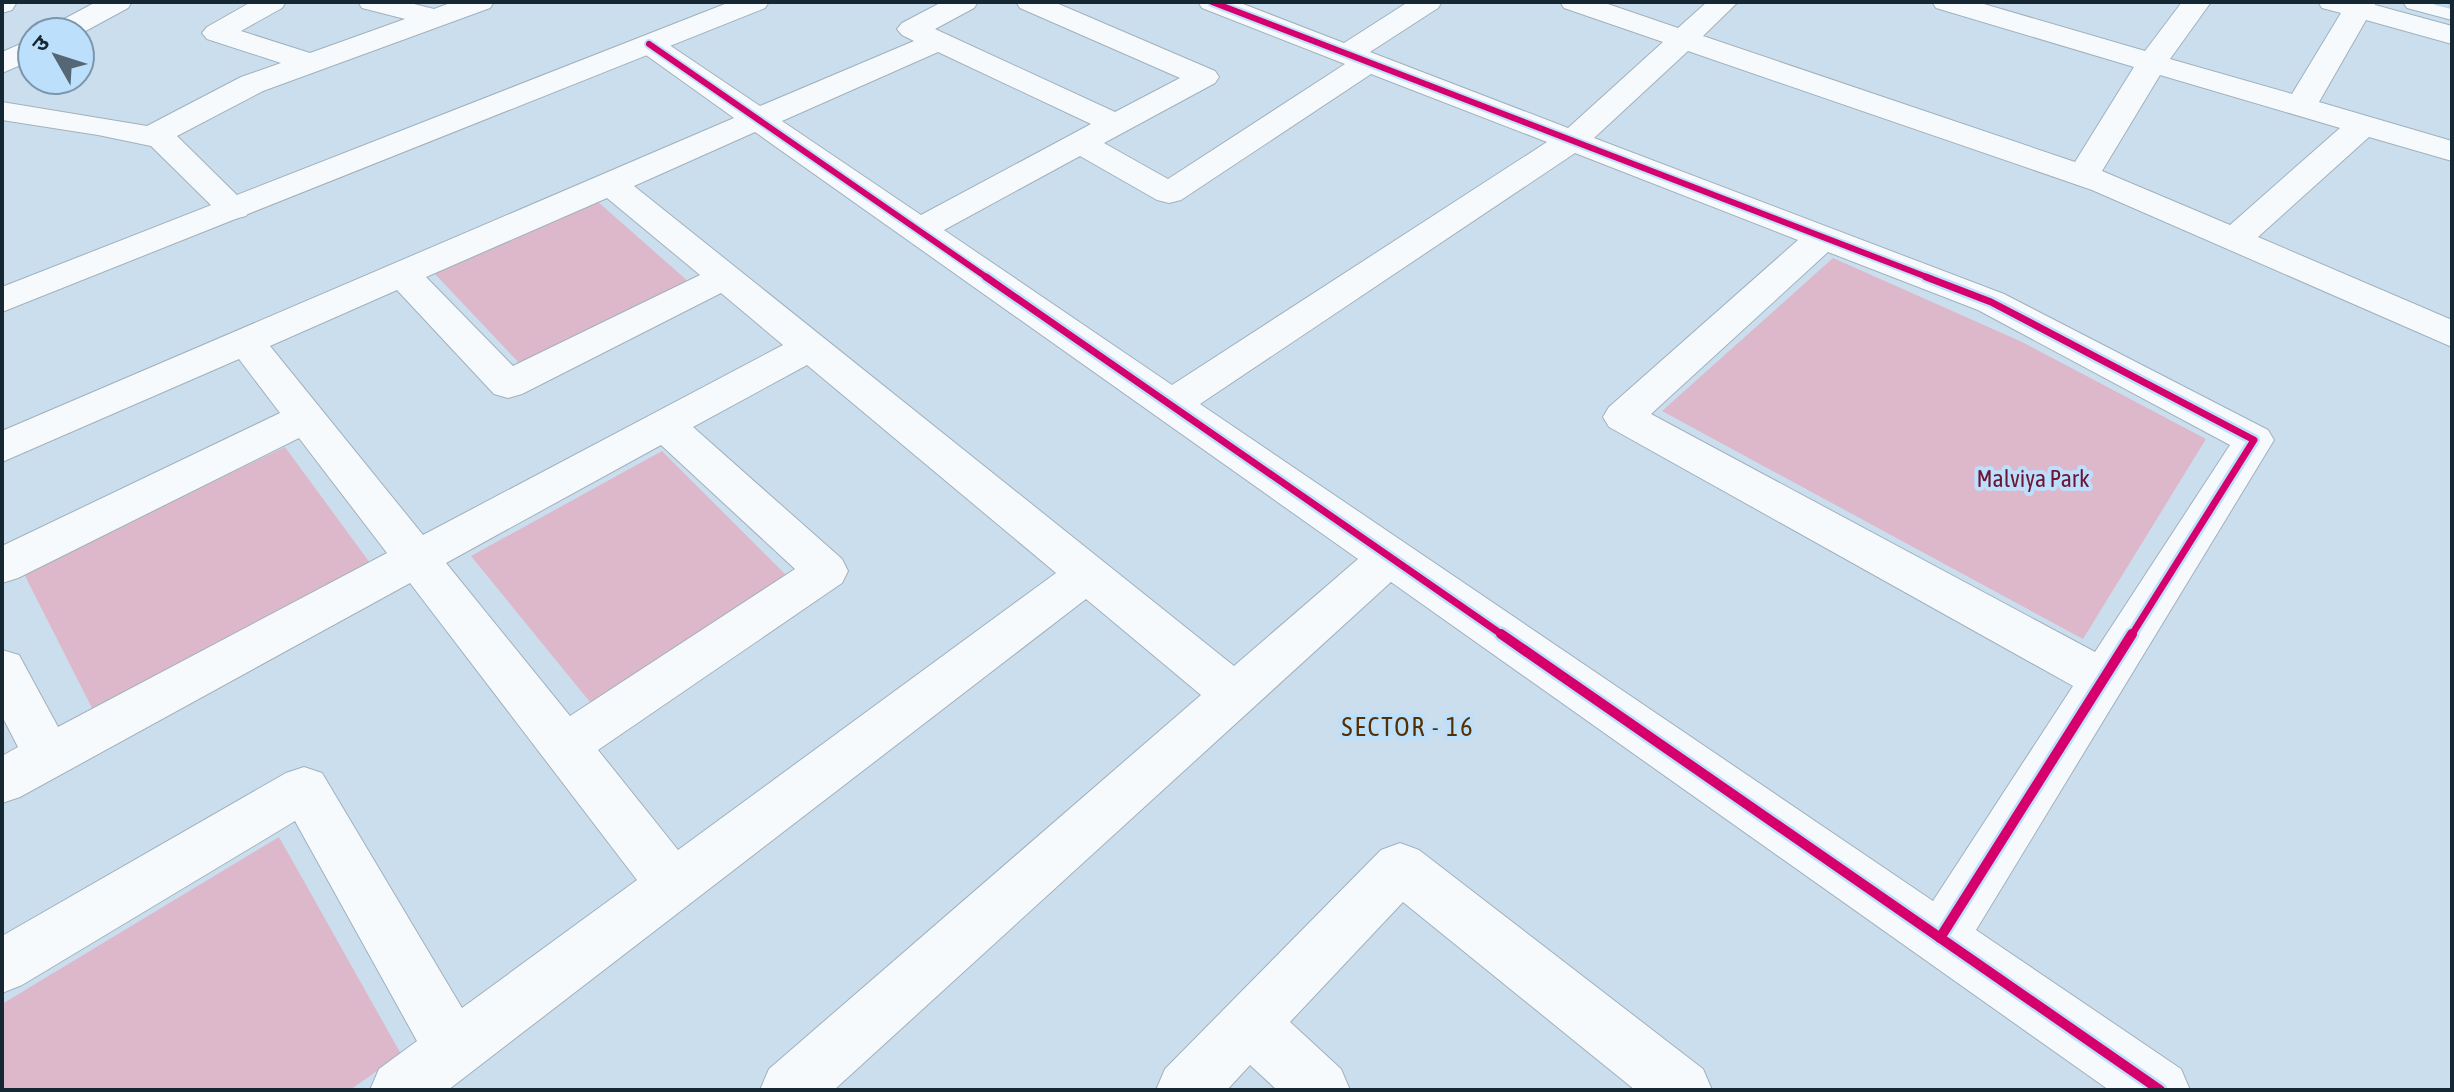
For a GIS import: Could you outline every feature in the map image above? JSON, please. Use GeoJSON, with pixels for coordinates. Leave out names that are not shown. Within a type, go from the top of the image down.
{"type":"FeatureCollection","features":[{"type":"Feature","properties":{"kind":"street"},"geometry":{"type":"LineString","coordinates":[[91,16],[118,2]]}},
{"type":"Feature","properties":{"kind":"street"},"geometry":{"type":"LineString","coordinates":[[272,2],[217,33],[311,63]]}},
{"type":"Feature","properties":{"kind":"street"},"geometry":{"type":"LineString","coordinates":[[372,2],[435,18]]}},
{"type":"Feature","properties":{"kind":"street"},"geometry":{"type":"LineString","coordinates":[[150,137],[252,84],[480,2]]}},
{"type":"Feature","properties":{"kind":"street"},"geometry":{"type":"LineString","coordinates":[[2,300],[755,2]]}},
{"type":"Feature","properties":{"kind":"street"},"geometry":{"type":"LineString","coordinates":[[964,2],[912,29],[1116,124]]}},
{"type":"Feature","properties":{"kind":"street"},"geometry":{"type":"LineString","coordinates":[[918,230],[1204,77],[1030,2]]}},
{"type":"Feature","properties":{"kind":"street"},"geometry":{"type":"LineString","coordinates":[[1212,2],[1991,302],[2254,440],[1940,938]]}},
{"type":"Feature","properties":{"kind":"street"},"geometry":{"type":"LineString","coordinates":[[1080,143],[1169,193],[1358,58],[1428,2]]}},
{"type":"Feature","properties":{"kind":"street"},"geometry":{"type":"LineString","coordinates":[[1574,2],[2083,176],[2452,335]]}},
{"type":"Feature","properties":{"kind":"street"},"geometry":{"type":"LineString","coordinates":[[1171,405],[1573,140],[1724,2]]}},
{"type":"Feature","properties":{"kind":"street"},"geometry":{"type":"LineString","coordinates":[[1946,2],[2053,22],[2152,63],[2452,151]]}},
{"type":"Feature","properties":{"kind":"street"},"geometry":{"type":"LineString","coordinates":[[2083,176],[2152,63],[2197,2]]}},
{"type":"Feature","properties":{"kind":"street"},"geometry":{"type":"LineString","coordinates":[[2417,2],[2452,11]]}},
{"type":"Feature","properties":{"kind":"street"},"geometry":{"type":"LineString","coordinates":[[2301,106],[2351,4],[2452,35]]}},
{"type":"Feature","properties":{"kind":"street"},"geometry":{"type":"LineString","coordinates":[[2,447],[938,41]]}},
{"type":"Feature","properties":{"kind":"street"},"geometry":{"type":"LineString","coordinates":[[649,44],[2160,1090]]}},
{"type":"Feature","properties":{"kind":"street"},"geometry":{"type":"LineString","coordinates":[[2,111],[162,139],[234,209]]}},
{"type":"Feature","properties":{"kind":"street"},"geometry":{"type":"LineString","coordinates":[[2234,240],[2363,125]]}},
{"type":"Feature","properties":{"kind":"street"},"geometry":{"type":"LineString","coordinates":[[611,184],[1235,695]]}},
{"type":"Feature","properties":{"kind":"street"},"geometry":{"type":"LineString","coordinates":[[1823,237],[1623,417],[2103,679]]}},
{"type":"Feature","properties":{"kind":"street"},"geometry":{"type":"LineString","coordinates":[[402,274],[508,385],[725,277]]}},
{"type":"Feature","properties":{"kind":"street"},"geometry":{"type":"LineString","coordinates":[[246,342],[674,885]]}},
{"type":"Feature","properties":{"kind":"street"},"geometry":{"type":"LineString","coordinates":[[2,781],[810,347]]}},
{"type":"Feature","properties":{"kind":"street"},"geometry":{"type":"LineString","coordinates":[[2,566],[306,417]]}},
{"type":"Feature","properties":{"kind":"street"},"geometry":{"type":"LineString","coordinates":[[564,746],[826,571],[665,425]]}},
{"type":"Feature","properties":{"kind":"street"},"geometry":{"type":"LineString","coordinates":[[790,1090],[1390,557]]}},
{"type":"Feature","properties":{"kind":"street"},"geometry":{"type":"LineString","coordinates":[[400,1090],[1087,574]]}},
{"type":"Feature","properties":{"kind":"street"},"geometry":{"type":"LineString","coordinates":[[2,669],[48,756]]}},
{"type":"Feature","properties":{"kind":"street"},"geometry":{"type":"LineString","coordinates":[[2,966],[304,789],[454,1049]]}},
{"type":"Feature","properties":{"kind":"street"},"geometry":{"type":"LineString","coordinates":[[1186,1090],[1400,867],[1656,1082]]}},
{"type":"Feature","properties":{"kind":"street"},"geometry":{"type":"LineString","coordinates":[[1249,1024],[1320,1090]]}},
{"type":"Feature","properties":{"kind":"green space"},"geometry":{"type":"Polygon","coordinates":[[[597,201],[690,283],[522,366],[434,273],[597,201]]]}},
{"type":"Feature","properties":{"kind":"green space","name":"Malviya Park"},"geometry":{"type":"Polygon","coordinates":[[[1833,258],[2022,342],[2206,439],[2083,639],[1662,411],[1833,258]]]}},
{"type":"Feature","properties":{"kind":"green space"},"geometry":{"type":"Polygon","coordinates":[[[285,447],[370,563],[93,710],[23,572],[285,447]]]}},
{"type":"Feature","properties":{"kind":"green space"},"geometry":{"type":"Polygon","coordinates":[[[662,451],[788,577],[590,702],[471,556],[662,451]]]}},
{"type":"Feature","properties":{"kind":"green space"},"geometry":{"type":"Polygon","coordinates":[[[279,837],[401,1054],[350,1090],[2,1090],[2,1004],[279,837]]]}},
{"type":"Feature","properties":{"kind":"railway"},"geometry":{"type":"LineString","coordinates":[[2436,2],[2452,6]]}},
{"type":"Feature","properties":{"kind":"cycle path"},"geometry":{"type":"LineString","coordinates":[[1212,2],[1991,302],[2254,440],[1940,938]]}},
{"type":"Feature","properties":{"kind":"cycle path"},"geometry":{"type":"LineString","coordinates":[[649,44],[2160,1090]]}},
{"type":"Feature","properties":{"kind":"district","name":"SECTOR - 16"},"geometry":{"type":"Point","coordinates":[1408,727]}}]}
